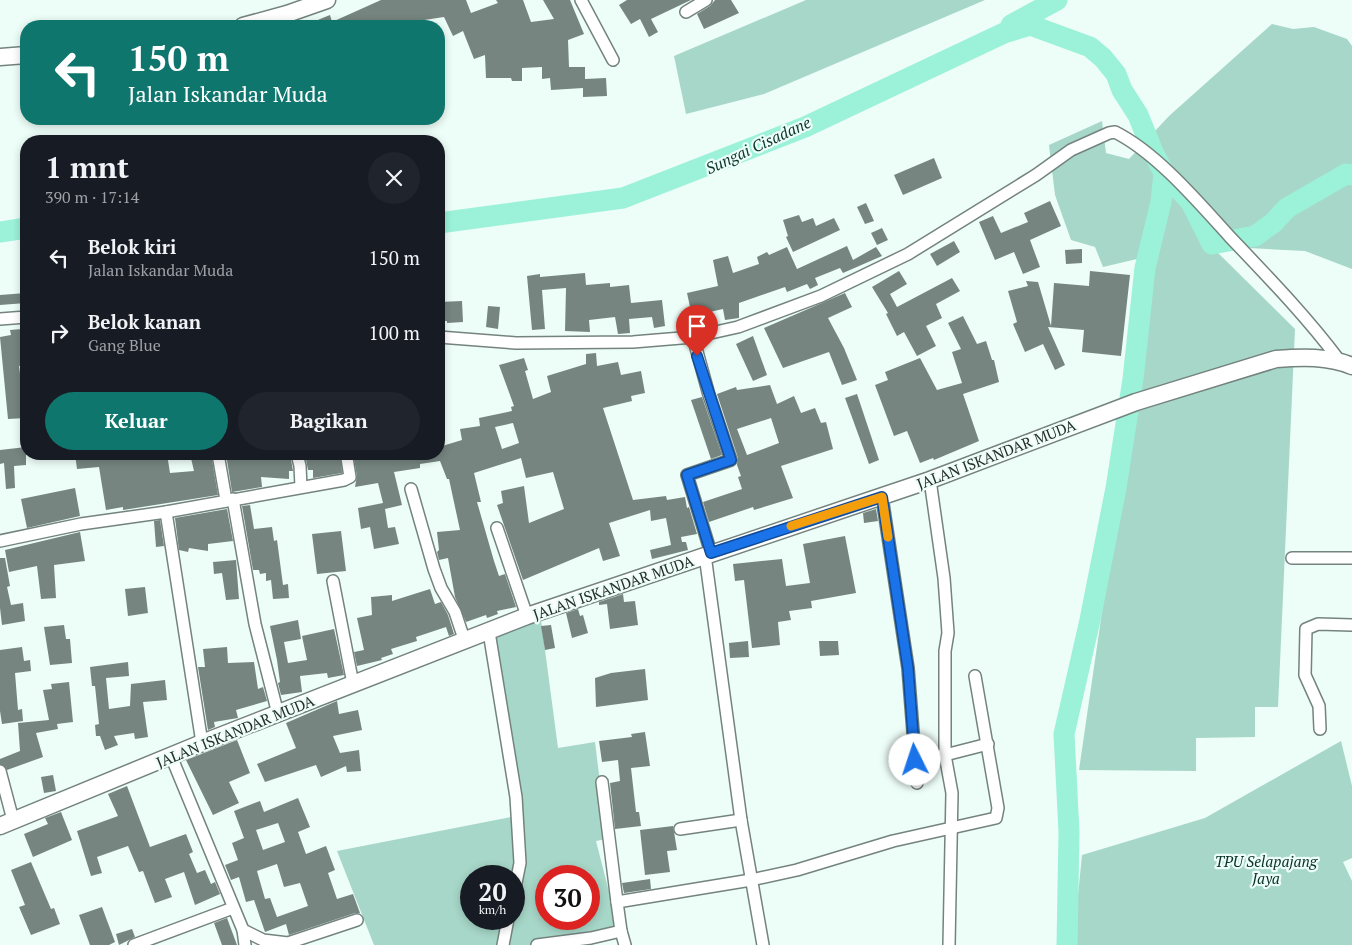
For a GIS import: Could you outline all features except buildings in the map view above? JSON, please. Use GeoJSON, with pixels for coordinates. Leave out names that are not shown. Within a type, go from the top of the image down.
{"type":"FeatureCollection","features":[{"type":"Feature","properties":{"kind":"street"},"geometry":{"type":"LineString","coordinates":[[266,20],[327,0]]}},
{"type":"Feature","properties":{"kind":"street"},"geometry":{"type":"LineString","coordinates":[[581,0],[612,60]]}},
{"type":"Feature","properties":{"kind":"street"},"geometry":{"type":"LineString","coordinates":[[686,12],[705,0]]}},
{"type":"Feature","properties":{"kind":"street"},"geometry":{"type":"LineString","coordinates":[[0,58],[20,56]]}},
{"type":"Feature","properties":{"kind":"street"},"geometry":{"type":"LineString","coordinates":[[445,337],[516,343],[633,342],[692,337],[738,327],[854,281],[908,254],[1036,175],[1071,150],[1109,133],[1116,132],[1149,156],[1184,188],[1316,329],[1345,363]]}},
{"type":"Feature","properties":{"kind":"street"},"geometry":{"type":"LineString","coordinates":[[0,319],[20,317]]}},
{"type":"Feature","properties":{"kind":"street"},"geometry":{"type":"LineString","coordinates":[[692,337],[731,460],[687,475],[708,554],[740,820],[763,945]]}},
{"type":"Feature","properties":{"kind":"street","name":"JALAN ISKANDAR MUDA"},"geometry":{"type":"LineString","coordinates":[[6,823],[202,743],[527,616],[882,497],[1116,408],[1276,359],[1298,357],[1345,363]]}},
{"type":"Feature","properties":{"kind":"street"},"geometry":{"type":"LineString","coordinates":[[220,460],[230,499],[255,624],[278,714]]}},
{"type":"Feature","properties":{"kind":"street"},"geometry":{"type":"LineString","coordinates":[[298,460],[301,487]]}},
{"type":"Feature","properties":{"kind":"street"},"geometry":{"type":"LineString","coordinates":[[0,541],[81,524],[166,512],[349,478],[351,472],[348,460]]}},
{"type":"Feature","properties":{"kind":"street"},"geometry":{"type":"LineString","coordinates":[[930,480],[948,634],[945,651],[945,755],[952,793],[949,945]]}},
{"type":"Feature","properties":{"kind":"street"},"geometry":{"type":"LineString","coordinates":[[411,489],[438,579],[454,612],[464,640]]}},
{"type":"Feature","properties":{"kind":"street"},"geometry":{"type":"LineString","coordinates":[[882,497],[908,668],[917,783]]}},
{"type":"Feature","properties":{"kind":"street"},"geometry":{"type":"LineString","coordinates":[[166,512],[202,743]]}},
{"type":"Feature","properties":{"kind":"street"},"geometry":{"type":"LineString","coordinates":[[497,528],[527,616]]}},
{"type":"Feature","properties":{"kind":"street"},"geometry":{"type":"LineString","coordinates":[[1292,558],[1352,558]]}},
{"type":"Feature","properties":{"kind":"street"},"geometry":{"type":"LineString","coordinates":[[333,581],[353,684]]}},
{"type":"Feature","properties":{"kind":"street"},"geometry":{"type":"LineString","coordinates":[[1320,729],[1319,706],[1305,676],[1306,629],[1318,624],[1352,625]]}},
{"type":"Feature","properties":{"kind":"street"},"geometry":{"type":"LineString","coordinates":[[489,632],[516,797],[519,865]]}},
{"type":"Feature","properties":{"kind":"street"},"geometry":{"type":"LineString","coordinates":[[617,902],[751,880],[797,870],[893,841],[996,818],[998,808],[975,676]]}},
{"type":"Feature","properties":{"kind":"street"},"geometry":{"type":"LineString","coordinates":[[915,760],[945,755],[988,744]]}},
{"type":"Feature","properties":{"kind":"street"},"geometry":{"type":"LineString","coordinates":[[171,756],[243,930],[245,945]]}},
{"type":"Feature","properties":{"kind":"street"},"geometry":{"type":"LineString","coordinates":[[0,771],[6,823]]}},
{"type":"Feature","properties":{"kind":"street"},"geometry":{"type":"LineString","coordinates":[[602,782],[621,931],[625,945]]}},
{"type":"Feature","properties":{"kind":"street"},"geometry":{"type":"LineString","coordinates":[[680,829],[740,820]]}},
{"type":"Feature","properties":{"kind":"street"},"geometry":{"type":"LineString","coordinates":[[134,945],[233,908]]}},
{"type":"Feature","properties":{"kind":"street"},"geometry":{"type":"LineString","coordinates":[[243,930],[263,940],[288,943],[357,920]]}},
{"type":"Feature","properties":{"kind":"street"},"geometry":{"type":"LineString","coordinates":[[503,945],[506,930]]}},
{"type":"Feature","properties":{"kind":"street"},"geometry":{"type":"LineString","coordinates":[[537,945],[591,942],[621,931]]}},
{"type":"Feature","properties":{"kind":"green space"},"geometry":{"type":"Polygon","coordinates":[[[806,0],[985,0],[764,94],[686,114],[674,56],[806,0]]]}},
{"type":"Feature","properties":{"kind":"green space"},"geometry":{"type":"Polygon","coordinates":[[[1272,24],[1293,29],[1314,27],[1347,39],[1352,46],[1352,269],[1305,251],[1211,246],[1295,329],[1278,707],[1255,707],[1255,737],[1196,738],[1196,771],[1079,770],[1154,255],[1103,267],[1095,247],[1071,240],[1055,195],[1049,145],[1102,121],[1106,153],[1129,159],[1169,116],[1272,24]]]}},
{"type":"Feature","properties":{"kind":"green space"},"geometry":{"type":"Polygon","coordinates":[[[541,620],[558,748],[595,742],[607,839],[596,841],[619,931],[532,945],[374,945],[337,851],[516,816],[489,638],[541,620]]]}},
{"type":"Feature","properties":{"kind":"green space","name":"TPU Selapajang Jaya"},"geometry":{"type":"Polygon","coordinates":[[[1341,741],[1352,786],[1352,858],[1343,862],[1352,881],[1352,945],[1073,945],[1082,855],[1205,818],[1341,741]]]}},
{"type":"Feature","properties":{"kind":"waterway","name":"Sungai Cisadane"},"geometry":{"type":"LineString","coordinates":[[1011,25],[1057,0]]}},
{"type":"Feature","properties":{"kind":"waterway","name":"Sungai Cisadane"},"geometry":{"type":"LineString","coordinates":[[445,222],[623,198],[805,127],[1004,33],[1030,25],[1090,47],[1103,58],[1116,74],[1122,90],[1138,115],[1164,173],[1191,202],[1212,244],[1255,236],[1273,223],[1287,208],[1346,174],[1352,175]]}},
{"type":"Feature","properties":{"kind":"waterway"},"geometry":{"type":"LineString","coordinates":[[1067,945],[1069,832],[1064,734],[1090,620],[1116,488],[1133,379],[1145,268],[1161,202],[1164,173]]}},
{"type":"Feature","properties":{"kind":"waterway","name":"Sungai Cisadane"},"geometry":{"type":"LineString","coordinates":[[0,232],[20,229]]}},
{"type":"Feature","properties":{"kind":"slow traffic"},"geometry":{"type":"LineString","coordinates":[[791,526],[882,497],[888,537]]}},
{"type":"Feature","properties":{"kind":"route"},"geometry":{"type":"LineString","coordinates":[[697,356],[731,460],[688,473],[687,475],[711,553],[882,497],[908,668],[915,760]]}}]}
